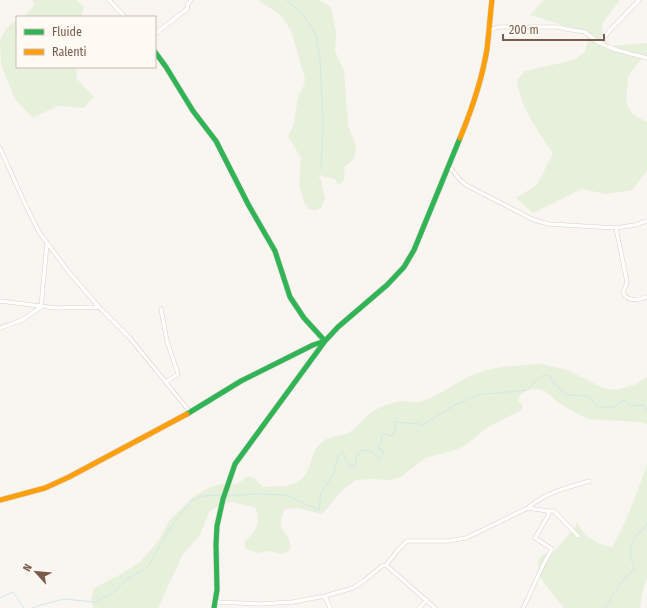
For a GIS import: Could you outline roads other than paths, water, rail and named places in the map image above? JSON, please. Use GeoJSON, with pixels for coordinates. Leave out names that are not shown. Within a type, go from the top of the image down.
{"type":"FeatureCollection","features":[{"type":"Feature","properties":{"kind":"street"},"geometry":{"type":"LineString","coordinates":[[109,0],[124,16]]}},
{"type":"Feature","properties":{"kind":"street"},"geometry":{"type":"LineString","coordinates":[[156,33],[187,9],[191,0]]}},
{"type":"Feature","properties":{"kind":"street"},"geometry":{"type":"LineString","coordinates":[[492,0],[481,79],[470,115],[414,250],[404,267],[387,285],[338,327],[325,341],[235,464],[219,511],[216,535],[217,588],[215,605],[293,602],[325,596],[353,588],[382,566],[386,565],[407,541],[456,540],[466,538],[528,508],[547,495],[590,481]]}},
{"type":"Feature","properties":{"kind":"street"},"geometry":{"type":"LineString","coordinates":[[599,43],[639,0]]}},
{"type":"Feature","properties":{"kind":"street"},"geometry":{"type":"LineString","coordinates":[[489,30],[499,27],[558,27],[585,32],[599,43],[617,50],[647,58]]}},
{"type":"Feature","properties":{"kind":"street"},"geometry":{"type":"LineString","coordinates":[[156,53],[193,111],[216,141],[248,204],[275,251],[290,297],[304,318],[325,341]]}},
{"type":"Feature","properties":{"kind":"street"},"geometry":{"type":"LineString","coordinates":[[0,148],[39,232],[68,271],[99,307],[129,337],[190,412]]}},
{"type":"Feature","properties":{"kind":"street"},"geometry":{"type":"LineString","coordinates":[[448,166],[466,185],[534,220],[550,224],[616,228],[635,226],[647,221]]}},
{"type":"Feature","properties":{"kind":"street"},"geometry":{"type":"LineString","coordinates":[[616,228],[627,282],[623,293],[625,297],[630,299],[647,297]]}},
{"type":"Feature","properties":{"kind":"street"},"geometry":{"type":"LineString","coordinates":[[41,307],[47,243]]}},
{"type":"Feature","properties":{"kind":"street"},"geometry":{"type":"LineString","coordinates":[[0,301],[56,308],[99,307]]}},
{"type":"Feature","properties":{"kind":"street"},"geometry":{"type":"LineString","coordinates":[[0,328],[22,320],[41,307]]}},
{"type":"Feature","properties":{"kind":"street"},"geometry":{"type":"LineString","coordinates":[[161,309],[167,341],[178,374],[166,382]]}},
{"type":"Feature","properties":{"kind":"street"},"geometry":{"type":"LineString","coordinates":[[0,500],[46,488],[69,477],[190,412],[241,381],[313,345],[325,341]]}},
{"type":"Feature","properties":{"kind":"street"},"geometry":{"type":"LineString","coordinates":[[528,508],[548,512],[554,511],[578,536]]}},
{"type":"Feature","properties":{"kind":"street"},"geometry":{"type":"LineString","coordinates":[[523,608],[531,595],[546,558],[552,549],[535,538],[549,514],[548,512]]}},
{"type":"Feature","properties":{"kind":"street"},"geometry":{"type":"LineString","coordinates":[[386,565],[435,608]]}},
{"type":"Feature","properties":{"kind":"street"},"geometry":{"type":"LineString","coordinates":[[325,596],[330,608]]}},
{"type":"Feature","properties":{"kind":"street"},"geometry":{"type":"LineString","coordinates":[[419,608],[427,600]]}},
{"type":"Feature","properties":{"kind":"waterway"},"geometry":{"type":"LineString","coordinates":[[286,0],[302,13],[316,35],[320,59],[323,124],[321,169]]}},
{"type":"Feature","properties":{"kind":"waterway"},"geometry":{"type":"LineString","coordinates":[[380,459],[384,451],[378,449],[382,442],[381,437],[385,433],[391,436],[396,428],[395,422],[420,424],[421,426],[455,405],[477,395],[527,390],[541,376],[549,375],[555,384],[567,395],[587,396],[597,407],[600,408],[614,407],[624,400],[628,402],[630,406],[644,405],[647,410]]}},
{"type":"Feature","properties":{"kind":"waterway"},"geometry":{"type":"LineString","coordinates":[[226,496],[256,494],[286,495],[319,510],[321,493],[334,473],[338,456],[343,451],[346,460],[351,467],[355,465],[356,457],[362,450],[371,451],[379,460]]}},
{"type":"Feature","properties":{"kind":"waterway"},"geometry":{"type":"LineString","coordinates":[[148,566],[168,532],[191,501],[201,496],[221,495]]}},
{"type":"Feature","properties":{"kind":"waterway"},"geometry":{"type":"LineString","coordinates":[[605,608],[620,584],[634,569],[631,556],[632,544],[638,533],[645,528],[647,523]]}},
{"type":"Feature","properties":{"kind":"waterway"},"geometry":{"type":"LineString","coordinates":[[32,608],[64,599],[94,602],[113,593],[126,580],[147,567]]}},
{"type":"Feature","properties":{"kind":"waterway"},"geometry":{"type":"LineString","coordinates":[[0,598],[13,592],[24,608]]}}]}
